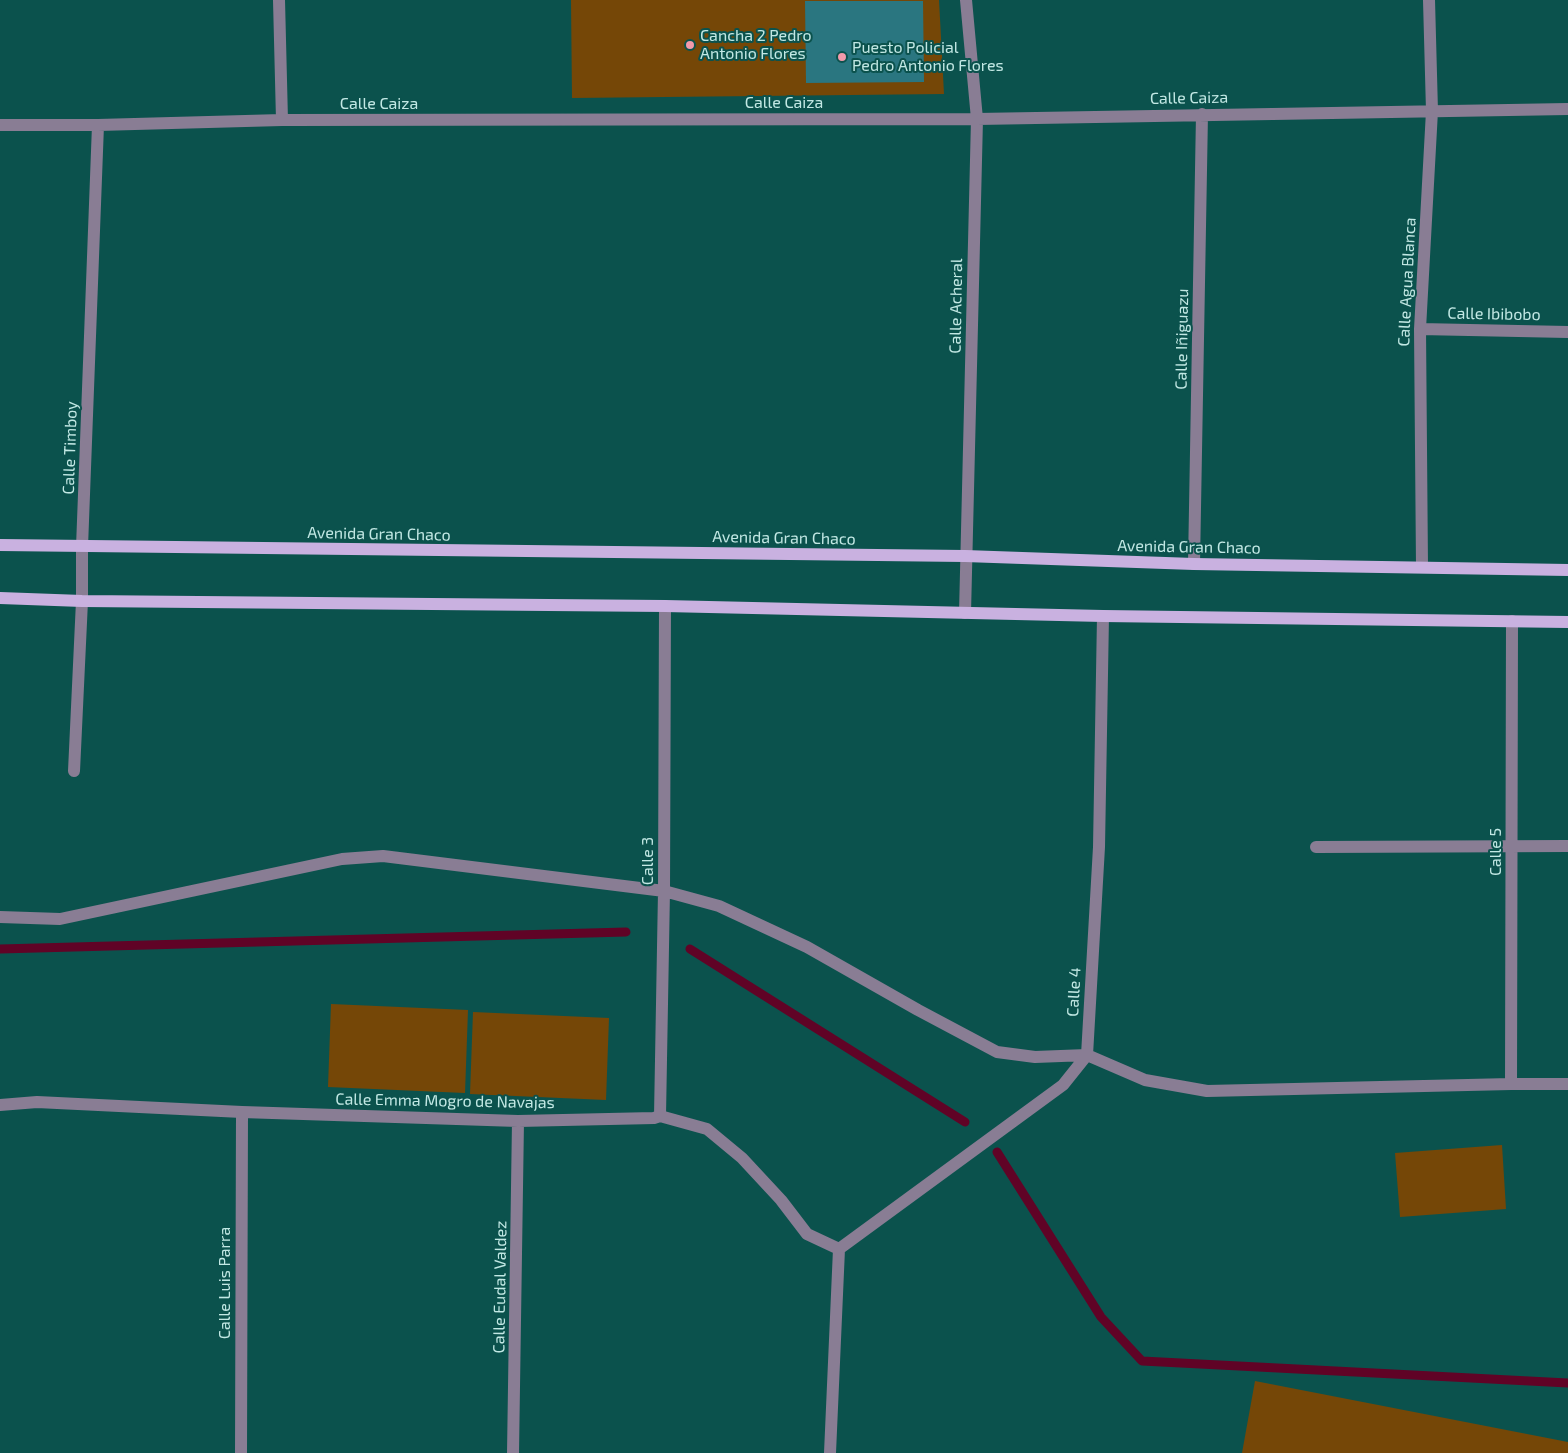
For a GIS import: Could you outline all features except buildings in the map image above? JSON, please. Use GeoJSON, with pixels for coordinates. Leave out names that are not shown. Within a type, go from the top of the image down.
{"type":"FeatureCollection","features":[{"type":"Feature","properties":{"kind":"main road","name":"Avenida Gran Chaco"},"geometry":{"type":"LineString","coordinates":[[0,545],[965,556],[1194,564],[1568,570]]}},
{"type":"Feature","properties":{"kind":"main road"},"geometry":{"type":"LineString","coordinates":[[0,598],[665,606],[1103,616],[1568,622]]}},
{"type":"Feature","properties":{"kind":"street"},"geometry":{"type":"LineString","coordinates":[[279,0],[282,120]]}},
{"type":"Feature","properties":{"kind":"street","name":"Calle Acheral"},"geometry":{"type":"LineString","coordinates":[[965,612],[977,119],[966,0]]}},
{"type":"Feature","properties":{"kind":"street","name":"Calle Agua Blanca"},"geometry":{"type":"LineString","coordinates":[[1422,567],[1420,329],[1432,111],[1429,0]]}},
{"type":"Feature","properties":{"kind":"street","name":"Calle Caiza"},"geometry":{"type":"LineString","coordinates":[[0,125],[98,125],[282,120],[977,119],[1568,109]]}},
{"type":"Feature","properties":{"kind":"street","name":"Calle Iñiguazu"},"geometry":{"type":"LineString","coordinates":[[1194,564],[1202,114]]}},
{"type":"Feature","properties":{"kind":"street","name":"Calle Timboy"},"geometry":{"type":"LineString","coordinates":[[74,771],[82,600],[82,547],[98,125]]}},
{"type":"Feature","properties":{"kind":"street","name":"Calle Ibibobo"},"geometry":{"type":"LineString","coordinates":[[1420,329],[1568,332]]}},
{"type":"Feature","properties":{"kind":"street","name":"Calle 3"},"geometry":{"type":"LineString","coordinates":[[660,1116],[664,891],[665,606]]}},
{"type":"Feature","properties":{"kind":"street","name":"Calle 4"},"geometry":{"type":"LineString","coordinates":[[1087,1055],[1098,847],[1103,616]]}},
{"type":"Feature","properties":{"kind":"street","name":"Calle 5"},"geometry":{"type":"LineString","coordinates":[[1512,621],[1512,1084]]}},
{"type":"Feature","properties":{"kind":"street"},"geometry":{"type":"LineString","coordinates":[[1316,847],[1568,846]]}},
{"type":"Feature","properties":{"kind":"street"},"geometry":{"type":"LineString","coordinates":[[0,916],[60,919],[342,859],[383,856],[664,891],[719,906],[807,948],[997,1052],[1034,1057],[1087,1055],[1145,1080],[1207,1091],[1568,1084]]}},
{"type":"Feature","properties":{"kind":"street"},"geometry":{"type":"LineString","coordinates":[[830,1453],[839,1250],[1063,1086],[1087,1055]]}},
{"type":"Feature","properties":{"kind":"street","name":"Calle Emma Mogro de Navajas"},"geometry":{"type":"LineString","coordinates":[[0,1105],[37,1102],[242,1112],[518,1121],[654,1118],[660,1116],[707,1129],[742,1158],[781,1200],[807,1234],[839,1250]]}},
{"type":"Feature","properties":{"kind":"street","name":"Calle Luis Parra"},"geometry":{"type":"LineString","coordinates":[[241,1453],[242,1112]]}},
{"type":"Feature","properties":{"kind":"street","name":"Calle Eudal Valdez"},"geometry":{"type":"LineString","coordinates":[[513,1453],[518,1121]]}},
{"type":"Feature","properties":{"kind":"shaded area"},"geometry":{"type":"Polygon","coordinates":[[[571,0],[939,0],[944,94],[572,98],[571,0]]]}},
{"type":"Feature","properties":{"kind":"shaded area"},"geometry":{"type":"Polygon","coordinates":[[[331,1004],[468,1010],[465,1093],[328,1087],[331,1004]]]}},
{"type":"Feature","properties":{"kind":"shaded area"},"geometry":{"type":"Polygon","coordinates":[[[473,1012],[609,1018],[606,1100],[470,1094],[473,1012]]]}},
{"type":"Feature","properties":{"kind":"shaded area"},"geometry":{"type":"Polygon","coordinates":[[[1502,1145],[1506,1209],[1400,1217],[1395,1153],[1502,1145]]]}},
{"type":"Feature","properties":{"kind":"shaded area"},"geometry":{"type":"Polygon","coordinates":[[[1255,1381],[1568,1442],[1568,1453],[1242,1453],[1255,1381]]]}},
{"type":"Feature","properties":{"kind":"waterway"},"geometry":{"type":"LineString","coordinates":[[0,949],[626,932]]}},
{"type":"Feature","properties":{"kind":"waterway"},"geometry":{"type":"LineString","coordinates":[[690,949],[965,1122]]}},
{"type":"Feature","properties":{"kind":"waterway"},"geometry":{"type":"LineString","coordinates":[[997,1152],[1101,1317],[1142,1361],[1568,1383]]}},
{"type":"Feature","properties":{"kind":"place","name":"Cancha 2 Pedro Antonio Flores"},"geometry":{"type":"Point","coordinates":[690,45]}},
{"type":"Feature","properties":{"kind":"place","name":"Puesto Policial Pedro Antonio Flores"},"geometry":{"type":"Point","coordinates":[842,57]}}]}
